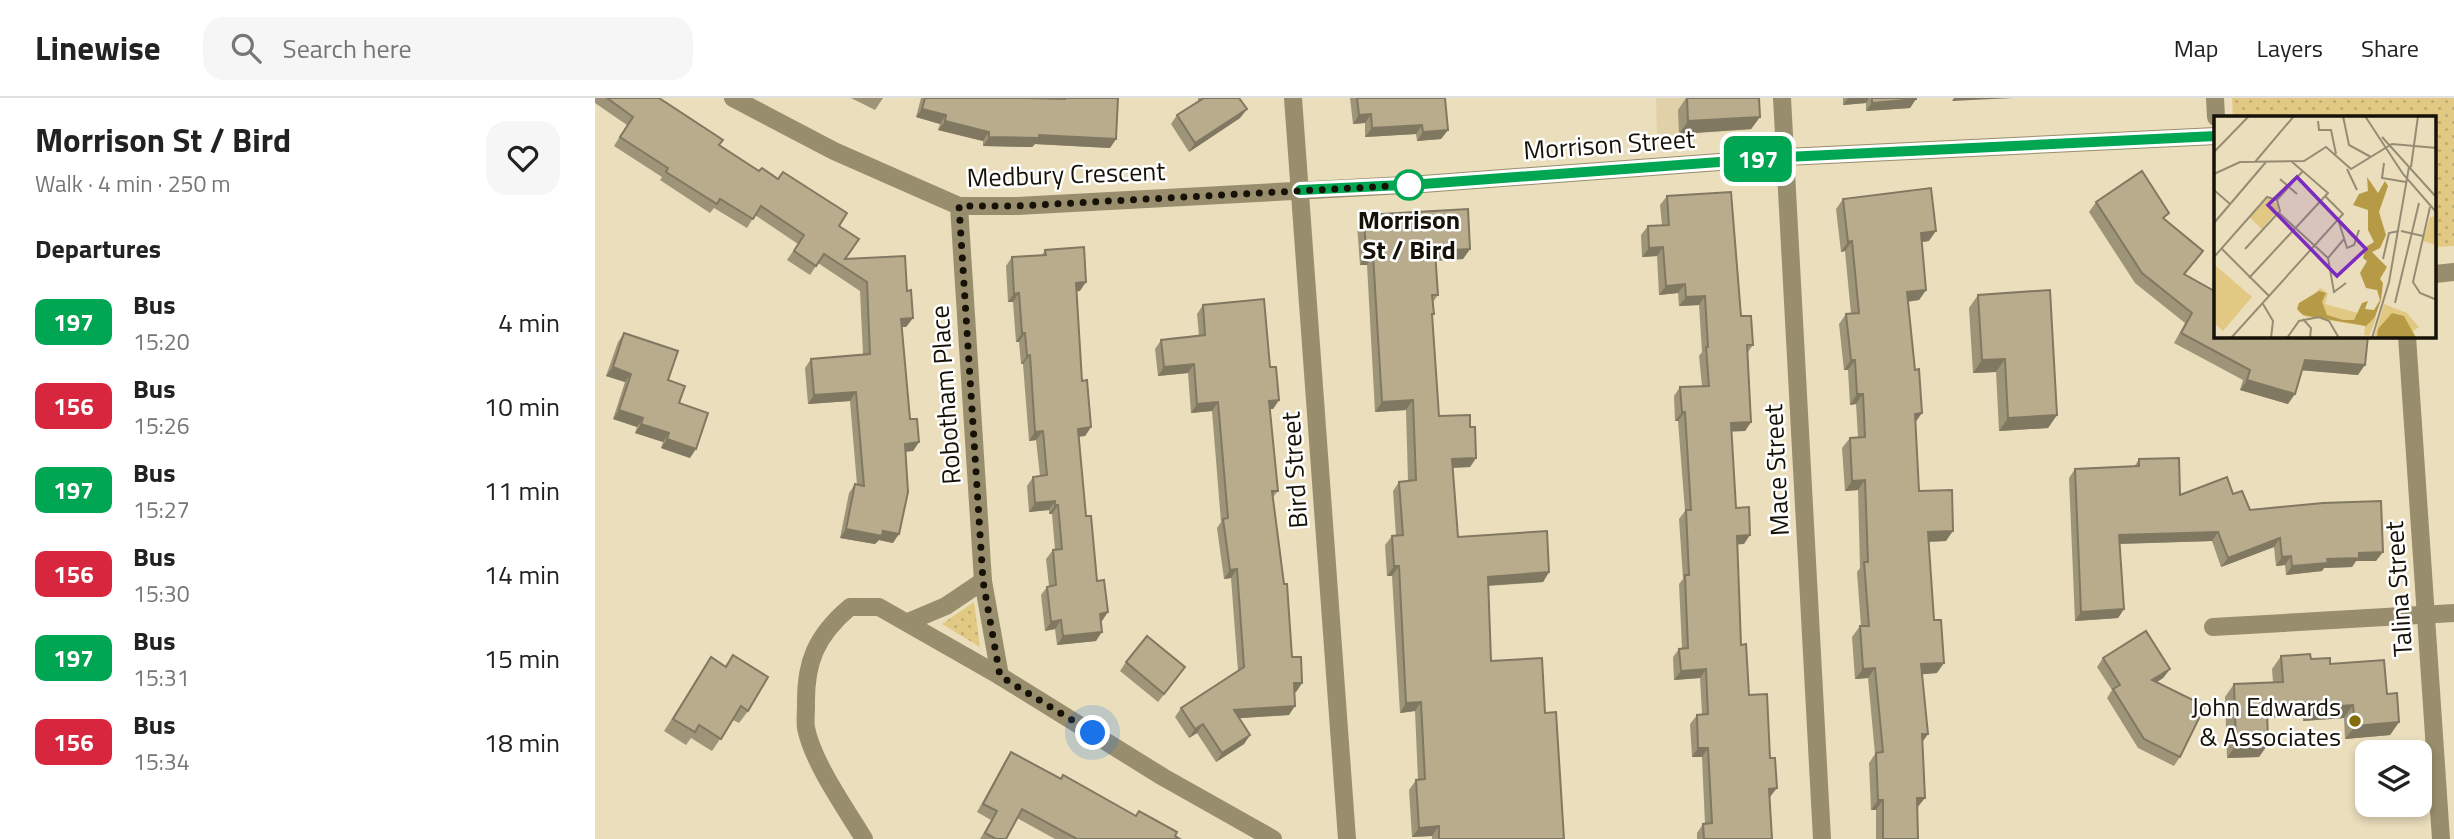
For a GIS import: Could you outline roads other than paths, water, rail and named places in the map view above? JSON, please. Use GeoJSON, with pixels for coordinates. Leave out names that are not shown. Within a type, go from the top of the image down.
{"type":"FeatureCollection","features":[{"type":"Feature","properties":{"kind":"street","name":"Medbury Crescent"},"geometry":{"type":"LineString","coordinates":[[733,98],[834,151],[959,206],[1017,206],[1300,190]]}},
{"type":"Feature","properties":{"kind":"street","name":"Bird Street"},"geometry":{"type":"LineString","coordinates":[[1293,98],[1347,839]]}},
{"type":"Feature","properties":{"kind":"street","name":"Mace Street"},"geometry":{"type":"LineString","coordinates":[[1782,98],[1822,839]]}},
{"type":"Feature","properties":{"kind":"street"},"geometry":{"type":"LineString","coordinates":[[2215,98],[2216,116]]}},
{"type":"Feature","properties":{"kind":"street","name":"Morrison Street"},"geometry":{"type":"LineString","coordinates":[[1300,190],[1423,184],[1786,157],[2214,136]]}},
{"type":"Feature","properties":{"kind":"street","name":"Robotham Place"},"geometry":{"type":"LineString","coordinates":[[959,206],[983,581],[1000,676]]}},
{"type":"Feature","properties":{"kind":"street","name":"Talina Street"},"geometry":{"type":"LineString","coordinates":[[2407,338],[2441,839]]}},
{"type":"Feature","properties":{"kind":"street"},"geometry":{"type":"LineString","coordinates":[[908,622],[946,606],[983,581]]}},
{"type":"Feature","properties":{"kind":"street"},"geometry":{"type":"LineString","coordinates":[[864,839],[824,773],[806,729],[806,683],[812,653],[832,622],[850,607],[879,607],[908,622],[1163,777],[1273,839]]}},
{"type":"Feature","properties":{"kind":"street"},"geometry":{"type":"LineString","coordinates":[[2213,627],[2454,613]]}},
{"type":"Feature","properties":{"kind":"place","name":"Morrison St / Bird"},"geometry":{"type":"Point","coordinates":[1409,185]}},
{"type":"Feature","properties":{"kind":"place","name":"John Edwards & Associates"},"geometry":{"type":"Point","coordinates":[2355,721]}}]}
